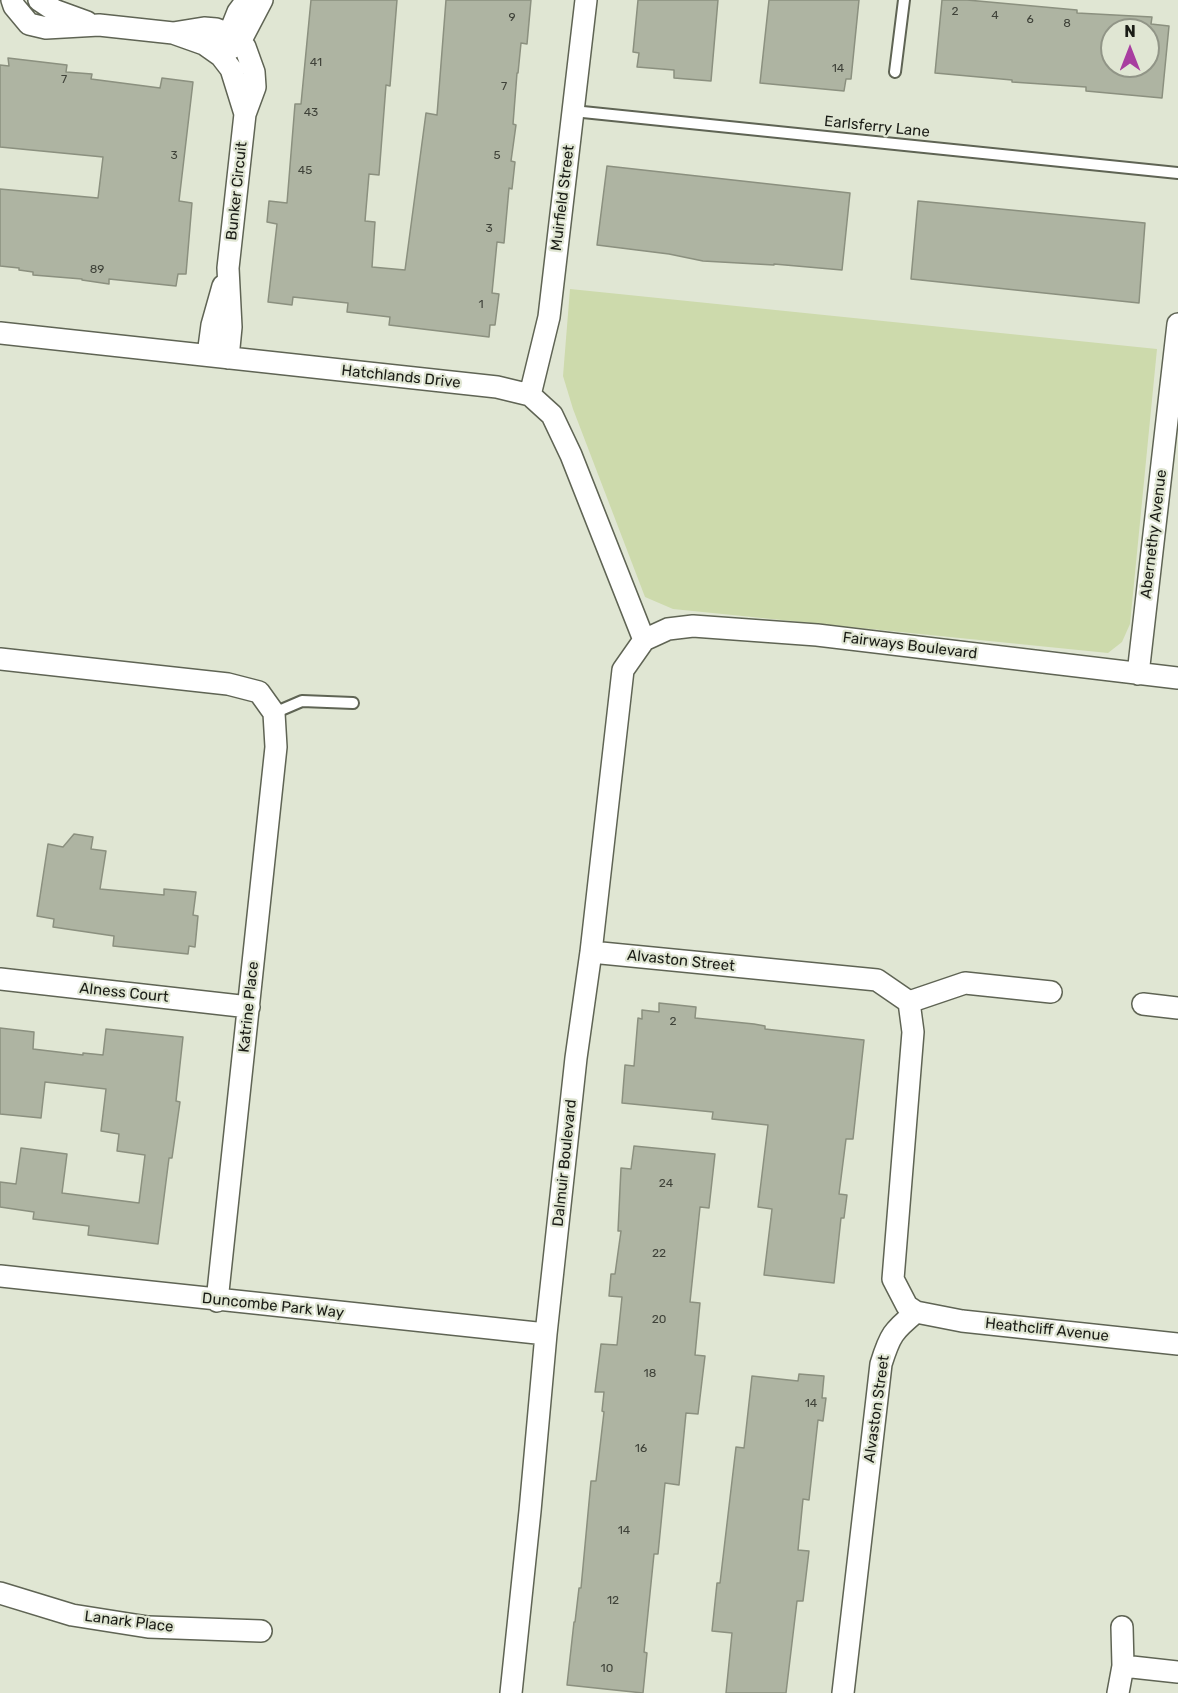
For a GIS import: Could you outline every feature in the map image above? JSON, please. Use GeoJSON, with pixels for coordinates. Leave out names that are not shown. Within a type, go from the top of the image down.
{"type":"FeatureCollection","features":[{"type":"Feature","properties":{"kind":"street"},"geometry":{"type":"LineString","coordinates":[[12,0],[14,6],[29,24],[46,28],[99,25],[173,33],[204,44],[221,56],[262,0]]}},
{"type":"Feature","properties":{"kind":"street"},"geometry":{"type":"LineString","coordinates":[[39,0],[54,10],[99,25]]}},
{"type":"Feature","properties":{"kind":"street"},"geometry":{"type":"LineString","coordinates":[[235,38],[238,12],[246,0]]}},
{"type":"Feature","properties":{"kind":"street","name":"Muirfield Street"},"geometry":{"type":"LineString","coordinates":[[530,395],[549,317],[586,0]]}},
{"type":"Feature","properties":{"kind":"street"},"geometry":{"type":"LineString","coordinates":[[173,33],[204,28],[235,38]]}},
{"type":"Feature","properties":{"kind":"street","name":"Bunker Circuit"},"geometry":{"type":"LineString","coordinates":[[218,357],[231,327],[228,268],[245,114],[255,87],[255,72],[250,57],[235,38]]}},
{"type":"Feature","properties":{"kind":"street","name":"Bunker Circuit"},"geometry":{"type":"LineString","coordinates":[[221,56],[231,69],[245,114]]}},
{"type":"Feature","properties":{"kind":"street","name":"Abernethy Avenue"},"geometry":{"type":"LineString","coordinates":[[1138,674],[1178,324]]}},
{"type":"Feature","properties":{"kind":"street","name":"Hatchlands Drive"},"geometry":{"type":"LineString","coordinates":[[0,333],[497,387],[530,395],[552,415],[572,455],[644,640]]}},
{"type":"Feature","properties":{"kind":"street","name":"Fairways Boulevard"},"geometry":{"type":"LineString","coordinates":[[644,640],[668,629],[693,626],[817,635],[1178,678]]}},
{"type":"Feature","properties":{"kind":"street","name":"Dalmuir Boulevard"},"geometry":{"type":"LineString","coordinates":[[511,1693],[576,1058],[591,952],[623,670],[644,640]]}},
{"type":"Feature","properties":{"kind":"street"},"geometry":{"type":"LineString","coordinates":[[0,659],[228,684],[259,692],[274,713]]}},
{"type":"Feature","properties":{"kind":"street","name":"Katrine Place"},"geometry":{"type":"LineString","coordinates":[[218,1300],[276,747],[274,713]]}},
{"type":"Feature","properties":{"kind":"street","name":"Alvaston Street"},"geometry":{"type":"LineString","coordinates":[[591,952],[877,980],[909,1002]]}},
{"type":"Feature","properties":{"kind":"street","name":"Alness Court"},"geometry":{"type":"LineString","coordinates":[[0,979],[249,1007]]}},
{"type":"Feature","properties":{"kind":"street"},"geometry":{"type":"LineString","coordinates":[[916,1311],[907,1306],[893,1279],[913,1032],[909,1002],[965,983],[1051,992]]}},
{"type":"Feature","properties":{"kind":"street"},"geometry":{"type":"LineString","coordinates":[[1143,1004],[1178,1008]]}},
{"type":"Feature","properties":{"kind":"street","name":"Duncombe Park Way"},"geometry":{"type":"LineString","coordinates":[[0,1276],[546,1334]]}},
{"type":"Feature","properties":{"kind":"street","name":"Alvaston Street"},"geometry":{"type":"LineString","coordinates":[[843,1693],[881,1364],[896,1328],[916,1311]]}},
{"type":"Feature","properties":{"kind":"street","name":"Heathcliff Avenue"},"geometry":{"type":"LineString","coordinates":[[916,1311],[962,1321],[1178,1344]]}},
{"type":"Feature","properties":{"kind":"street","name":"Lanark Place"},"geometry":{"type":"LineString","coordinates":[[0,1593],[72,1615],[148,1627],[261,1631]]}},
{"type":"Feature","properties":{"kind":"street"},"geometry":{"type":"LineString","coordinates":[[1118,1693],[1123,1666],[1122,1627]]}},
{"type":"Feature","properties":{"kind":"street"},"geometry":{"type":"LineString","coordinates":[[1123,1666],[1178,1672]]}},
{"type":"Feature","properties":{"kind":"lane"},"geometry":{"type":"LineString","coordinates":[[895,72],[904,0]]}},
{"type":"Feature","properties":{"kind":"lane","name":"Earlsferry Lane"},"geometry":{"type":"LineString","coordinates":[[573,111],[1178,173]]}},
{"type":"Feature","properties":{"kind":"lane"},"geometry":{"type":"LineString","coordinates":[[274,713],[302,701],[353,703]]}},
{"type":"Feature","properties":{"kind":"green space"},"geometry":{"type":"Polygon","coordinates":[[[570,289],[1157,349],[1130,624],[1122,642],[1108,653],[673,609],[645,597],[573,409],[563,376],[570,289]]]}},
{"type":"Feature","properties":{"kind":"building"},"geometry":{"type":"Polygon","coordinates":[[[311,0],[397,0],[390,86],[386,85],[379,175],[369,174],[365,221],[375,222],[372,267],[405,270],[426,113],[437,115],[446,0],[531,0],[527,44],[521,43],[517,73],[513,124],[516,125],[511,161],[515,162],[512,189],[509,188],[504,243],[497,242],[492,293],[499,294],[495,325],[490,325],[489,337],[389,325],[390,317],[347,312],[348,303],[293,297],[292,305],[268,302],[277,224],[267,222],[269,201],[287,203],[295,104],[301,104],[311,0]]]}},
{"type":"Feature","properties":{"kind":"building"},"geometry":{"type":"Polygon","coordinates":[[[638,0],[718,0],[711,81],[674,78],[674,70],[637,67],[639,53],[633,52],[638,0]]]}},
{"type":"Feature","properties":{"kind":"building"},"geometry":{"type":"Polygon","coordinates":[[[769,0],[859,0],[851,79],[846,79],[844,91],[760,83],[769,0]]]}},
{"type":"Feature","properties":{"kind":"building"},"geometry":{"type":"Polygon","coordinates":[[[942,0],[967,0],[1077,10],[1077,13],[1152,17],[1100,18],[1100,78],[1160,78],[1160,25],[1169,26],[1162,98],[1086,91],[1086,87],[1012,82],[1012,80],[935,73],[942,0]]]}},
{"type":"Feature","properties":{"kind":"building"},"geometry":{"type":"Polygon","coordinates":[[[8,58],[67,65],[66,72],[92,74],[91,79],[160,88],[162,78],[193,82],[179,201],[192,203],[186,274],[178,274],[176,286],[109,279],[109,284],[33,275],[33,272],[19,270],[19,268],[0,266],[0,189],[98,198],[103,157],[0,147],[0,65],[9,66],[8,58]]]}},
{"type":"Feature","properties":{"kind":"building"},"geometry":{"type":"Polygon","coordinates":[[[607,166],[850,193],[842,270],[703,261],[669,254],[597,245],[607,166]]]}},
{"type":"Feature","properties":{"kind":"building"},"geometry":{"type":"Polygon","coordinates":[[[918,201],[1145,223],[1139,303],[911,279],[918,201]]]}},
{"type":"Feature","properties":{"kind":"building"},"geometry":{"type":"Polygon","coordinates":[[[74,834],[93,837],[91,849],[106,851],[100,889],[164,895],[164,889],[196,892],[193,915],[198,916],[195,947],[189,946],[188,954],[113,946],[114,936],[53,927],[54,919],[37,916],[48,844],[63,847],[74,834]]]}},
{"type":"Feature","properties":{"kind":"building"},"geometry":{"type":"Polygon","coordinates":[[[659,1003],[696,1007],[695,1018],[754,1024],[765,1026],[765,1029],[864,1040],[853,1139],[846,1139],[839,1194],[847,1195],[844,1218],[841,1218],[834,1283],[764,1275],[772,1209],[758,1207],[768,1125],[712,1119],[713,1112],[622,1103],[625,1065],[634,1066],[638,1018],[642,1019],[642,1010],[659,1012],[659,1003]]]}},
{"type":"Feature","properties":{"kind":"building"},"geometry":{"type":"Polygon","coordinates":[[[0,1028],[34,1032],[33,1049],[83,1055],[83,1053],[103,1055],[106,1029],[183,1037],[176,1101],[180,1102],[172,1158],[169,1158],[158,1244],[88,1235],[89,1226],[33,1219],[34,1212],[0,1207],[0,1182],[16,1184],[21,1148],[67,1154],[62,1193],[139,1203],[145,1155],[117,1151],[119,1134],[101,1131],[106,1089],[45,1082],[41,1118],[0,1114],[0,1028]]]}},
{"type":"Feature","properties":{"kind":"building"},"geometry":{"type":"Polygon","coordinates":[[[634,1146],[715,1154],[709,1208],[700,1207],[690,1302],[700,1303],[695,1355],[705,1356],[698,1414],[686,1413],[679,1485],[665,1483],[658,1554],[654,1554],[644,1652],[647,1653],[643,1693],[567,1685],[574,1622],[579,1588],[581,1588],[591,1481],[596,1481],[604,1412],[602,1411],[604,1392],[595,1392],[601,1344],[617,1345],[622,1297],[609,1296],[611,1274],[615,1274],[621,1231],[618,1231],[621,1168],[631,1169],[634,1146]]]}},
{"type":"Feature","properties":{"kind":"building"},"geometry":{"type":"Polygon","coordinates":[[[799,1374],[824,1376],[822,1398],[826,1398],[823,1421],[818,1420],[809,1500],[803,1499],[798,1550],[809,1551],[803,1601],[797,1601],[786,1693],[726,1693],[732,1633],[712,1631],[736,1447],[744,1448],[752,1376],[798,1381],[799,1374]]]}}]}
